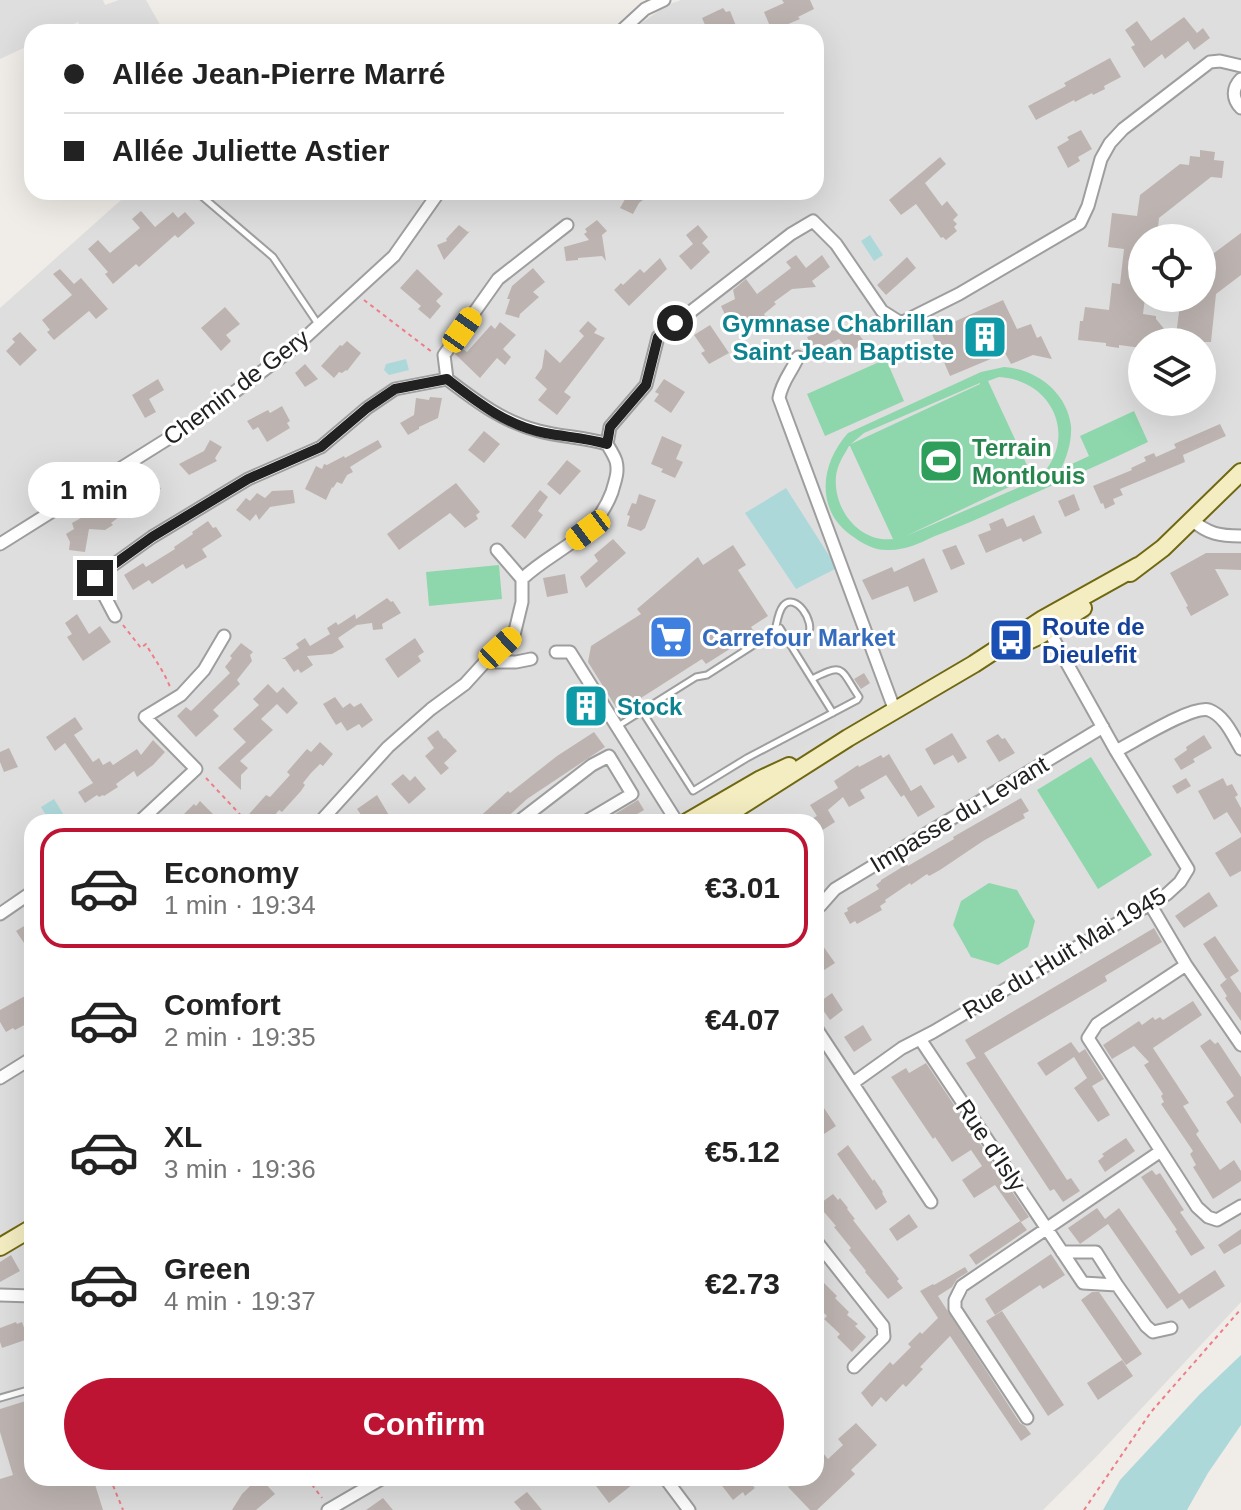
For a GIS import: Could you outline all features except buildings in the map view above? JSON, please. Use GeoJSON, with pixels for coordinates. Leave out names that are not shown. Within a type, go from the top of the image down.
{"type":"FeatureCollection","features":[{"type":"Feature","properties":{"kind":"main road"},"geometry":{"type":"LineString","coordinates":[[1192,520],[1241,462]]}},
{"type":"Feature","properties":{"kind":"main road"},"geometry":{"type":"LineString","coordinates":[[729,814],[848,738],[1046,625],[1138,566],[1163,548],[1241,472]]}},
{"type":"Feature","properties":{"kind":"main road"},"geometry":{"type":"LineString","coordinates":[[701,814],[761,779],[848,738]]}},
{"type":"Feature","properties":{"kind":"main road"},"geometry":{"type":"LineString","coordinates":[[0,1247],[24,1233]]}},
{"type":"Feature","properties":{"kind":"street"},"geometry":{"type":"LineString","coordinates":[[629,24],[645,9],[664,0]]}},
{"type":"Feature","properties":{"kind":"street"},"geometry":{"type":"LineString","coordinates":[[522,579],[588,530],[607,504],[617,476],[616,461],[607,444],[610,427],[646,385],[658,337],[779,243],[813,221],[836,244],[882,311],[901,323],[959,294],[1080,223],[1101,159],[1123,129],[1210,62],[1241,66]]}},
{"type":"Feature","properties":{"kind":"street"},"geometry":{"type":"LineString","coordinates":[[1241,79],[1234,93],[1241,108]]}},
{"type":"Feature","properties":{"kind":"street","name":"Chemin de Gery"},"geometry":{"type":"LineString","coordinates":[[0,544],[193,423],[296,346],[394,256],[433,200]]}},
{"type":"Feature","properties":{"kind":"street"},"geometry":{"type":"LineString","coordinates":[[567,225],[498,279],[444,355],[447,379],[495,414],[517,425],[543,433],[587,438],[607,444]]}},
{"type":"Feature","properties":{"kind":"street"},"geometry":{"type":"LineString","coordinates":[[798,357],[782,384],[779,398],[895,711]]}},
{"type":"Feature","properties":{"kind":"street"},"geometry":{"type":"LineString","coordinates":[[115,616],[95,578],[152,537],[248,479],[321,447],[395,389],[447,379]]}},
{"type":"Feature","properties":{"kind":"street"},"geometry":{"type":"LineString","coordinates":[[1192,520],[1211,533],[1241,536]]}},
{"type":"Feature","properties":{"kind":"street"},"geometry":{"type":"LineString","coordinates":[[327,814],[388,747],[465,684],[514,635],[522,602],[522,579],[497,550]]}},
{"type":"Feature","properties":{"kind":"street","name":"Rue du Huit Mai 1945"},"geometry":{"type":"LineString","coordinates":[[853,1083],[902,1048],[1167,894],[1188,869],[1116,751],[1046,625]]}},
{"type":"Feature","properties":{"kind":"street"},"geometry":{"type":"LineString","coordinates":[[148,814],[196,769],[145,717],[181,695],[204,670],[224,636]]}},
{"type":"Feature","properties":{"kind":"street"},"geometry":{"type":"LineString","coordinates":[[556,652],[570,652],[672,814]]}},
{"type":"Feature","properties":{"kind":"street"},"geometry":{"type":"LineString","coordinates":[[485,662],[531,659]]}},
{"type":"Feature","properties":{"kind":"street"},"geometry":{"type":"LineString","coordinates":[[1116,751],[1193,710],[1209,710],[1224,721],[1241,749]]}},
{"type":"Feature","properties":{"kind":"street","name":"Impasse du Levant"},"geometry":{"type":"LineString","coordinates":[[824,901],[835,889],[1103,727]]}},
{"type":"Feature","properties":{"kind":"street"},"geometry":{"type":"LineString","coordinates":[[535,814],[592,765],[609,756],[632,794],[598,814]]}},
{"type":"Feature","properties":{"kind":"street"},"geometry":{"type":"LineString","coordinates":[[619,772],[639,762]]}},
{"type":"Feature","properties":{"kind":"street"},"geometry":{"type":"LineString","coordinates":[[0,914],[24,898]]}},
{"type":"Feature","properties":{"kind":"street"},"geometry":{"type":"LineString","coordinates":[[1150,904],[1186,965],[1241,1045]]}},
{"type":"Feature","properties":{"kind":"street"},"geometry":{"type":"LineString","coordinates":[[1186,965],[1097,1024],[1088,1038],[1197,1207],[1217,1220],[1241,1206]]}},
{"type":"Feature","properties":{"kind":"street","name":"Rue d'Isly"},"geometry":{"type":"LineString","coordinates":[[920,1039],[1083,1283],[1117,1285]]}},
{"type":"Feature","properties":{"kind":"street"},"geometry":{"type":"LineString","coordinates":[[824,1040],[931,1202]]}},
{"type":"Feature","properties":{"kind":"street"},"geometry":{"type":"LineString","coordinates":[[0,1078],[24,1063]]}},
{"type":"Feature","properties":{"kind":"street"},"geometry":{"type":"LineString","coordinates":[[1027,1418],[955,1309],[955,1300],[962,1286],[1161,1151]]}},
{"type":"Feature","properties":{"kind":"street"},"geometry":{"type":"LineString","coordinates":[[824,1251],[883,1326],[884,1337],[854,1367]]}},
{"type":"Feature","properties":{"kind":"street"},"geometry":{"type":"LineString","coordinates":[[1062,1252],[1096,1252],[1146,1326],[1153,1332],[1171,1328]]}},
{"type":"Feature","properties":{"kind":"street"},"geometry":{"type":"LineString","coordinates":[[0,1295],[24,1296]]}},
{"type":"Feature","properties":{"kind":"street"},"geometry":{"type":"LineString","coordinates":[[330,1509],[369,1486]]}},
{"type":"Feature","properties":{"kind":"street"},"geometry":{"type":"LineString","coordinates":[[671,1486],[689,1510]]}},
{"type":"Feature","properties":{"kind":"lane"},"geometry":{"type":"LineString","coordinates":[[206,200],[273,257],[318,325]]}},
{"type":"Feature","properties":{"kind":"lane"},"geometry":{"type":"LineString","coordinates":[[775,632],[783,606],[788,602],[796,604],[809,619],[810,630],[808,635],[792,646]]}},
{"type":"Feature","properties":{"kind":"lane"},"geometry":{"type":"LineString","coordinates":[[617,727],[780,628],[833,713]]}},
{"type":"Feature","properties":{"kind":"lane"},"geometry":{"type":"LineString","coordinates":[[642,711],[693,791],[859,697],[838,669],[833,668],[812,679]]}},
{"type":"Feature","properties":{"kind":"lane"},"geometry":{"type":"LineString","coordinates":[[0,1398],[24,1391]]}},
{"type":"Feature","properties":{"kind":"path"},"geometry":{"type":"LineString","coordinates":[[353,293],[444,360]]}},
{"type":"Feature","properties":{"kind":"path"},"geometry":{"type":"LineString","coordinates":[[115,616],[141,648],[146,644],[163,669],[175,699]]}},
{"type":"Feature","properties":{"kind":"path"},"geometry":{"type":"LineString","coordinates":[[196,769],[240,814]]}},
{"type":"Feature","properties":{"kind":"path"},"geometry":{"type":"LineString","coordinates":[[1084,1510],[1151,1412],[1241,1309]]}},
{"type":"Feature","properties":{"kind":"path"},"geometry":{"type":"LineString","coordinates":[[113,1486],[123,1510]]}},
{"type":"Feature","properties":{"kind":"path"},"geometry":{"type":"LineString","coordinates":[[313,1486],[330,1509]]}},
{"type":"Feature","properties":{"kind":"shaded area"},"geometry":{"type":"Polygon","coordinates":[[[0,0],[103,0],[105,5],[119,0],[146,0],[160,24],[24,24],[24,48],[0,59],[0,0]]]}},
{"type":"Feature","properties":{"kind":"shaded area"},"geometry":{"type":"Polygon","coordinates":[[[681,0],[1241,0],[1241,1302],[1043,1510],[0,1510],[0,308],[121,200],[824,200],[824,24],[640,24],[667,5],[681,0]]]}},
{"type":"Feature","properties":{"kind":"shaded area"},"geometry":{"type":"Polygon","coordinates":[[[792,616],[823,663],[834,698],[835,730],[751,774],[697,807],[675,801],[624,720],[792,616]]]}},
{"type":"Feature","properties":{"kind":"green space"},"geometry":{"type":"Polygon","coordinates":[[[886,359],[904,401],[825,436],[807,394],[886,359]]]}},
{"type":"Feature","properties":{"kind":"green space","name":"Terrain Montlouis"},"geometry":{"type":"Polygon","coordinates":[[[1004,367],[1027,372],[1048,384],[1063,403],[1071,426],[1071,437],[1061,469],[1089,456],[1080,436],[1128,414],[1136,416],[1148,442],[972,521],[907,547],[889,550],[867,545],[842,528],[828,502],[826,488],[831,459],[848,433],[981,372],[1004,367]],[[999,377],[988,381],[1032,476],[906,536],[1036,480],[1049,465],[1057,448],[1055,415],[1035,389],[999,377]],[[980,384],[864,433],[851,444],[980,384]],[[850,446],[836,476],[843,511],[850,521],[869,535],[893,539],[850,446]]]}},
{"type":"Feature","properties":{"kind":"green space"},"geometry":{"type":"Polygon","coordinates":[[[499,565],[502,599],[429,606],[426,572],[499,565]]]}},
{"type":"Feature","properties":{"kind":"green space"},"geometry":{"type":"Polygon","coordinates":[[[1091,757],[1152,855],[1098,889],[1037,790],[1091,757]]]}},
{"type":"Feature","properties":{"kind":"green space"},"geometry":{"type":"Polygon","coordinates":[[[989,883],[1017,890],[1035,921],[1028,947],[998,965],[971,957],[953,925],[961,901],[989,883]]]}},
{"type":"Feature","properties":{"kind":"water"},"geometry":{"type":"Polygon","coordinates":[[[870,235],[883,255],[874,261],[861,241],[870,235]]]}},
{"type":"Feature","properties":{"kind":"water"},"geometry":{"type":"Polygon","coordinates":[[[406,359],[409,370],[389,375],[384,370],[386,364],[406,359]]]}},
{"type":"Feature","properties":{"kind":"water"},"geometry":{"type":"Polygon","coordinates":[[[786,488],[837,568],[796,589],[745,513],[786,488]]]}},
{"type":"Feature","properties":{"kind":"water"},"geometry":{"type":"Polygon","coordinates":[[[54,799],[63,814],[45,814],[41,807],[54,799]]]}},
{"type":"Feature","properties":{"kind":"water"},"geometry":{"type":"Polygon","coordinates":[[[1241,1355],[1241,1425],[1187,1510],[1103,1510],[1120,1480],[1241,1355]]]}},
{"type":"Feature","properties":{"kind":"place","name":"Gymnase Chabrillan Saint Jean Baptiste"},"geometry":{"type":"Point","coordinates":[985,337]}},
{"type":"Feature","properties":{"kind":"place","name":"Terrain Montlouis"},"geometry":{"type":"Point","coordinates":[941,461]}},
{"type":"Feature","properties":{"kind":"place","name":"Carrefour Market"},"geometry":{"type":"Point","coordinates":[671,637]}},
{"type":"Feature","properties":{"kind":"place","name":"Route de Dieulefit"},"geometry":{"type":"Point","coordinates":[1011,640]}},
{"type":"Feature","properties":{"kind":"place","name":"Stock"},"geometry":{"type":"Point","coordinates":[586,706]}},
{"type":"Feature","properties":{"kind":"route"},"geometry":{"type":"LineString","coordinates":[[95,578],[152,537],[248,479],[321,447],[395,389],[447,379],[495,414],[517,425],[543,433],[587,438],[607,444],[610,427],[646,385],[658,337],[675,323]]}}]}
